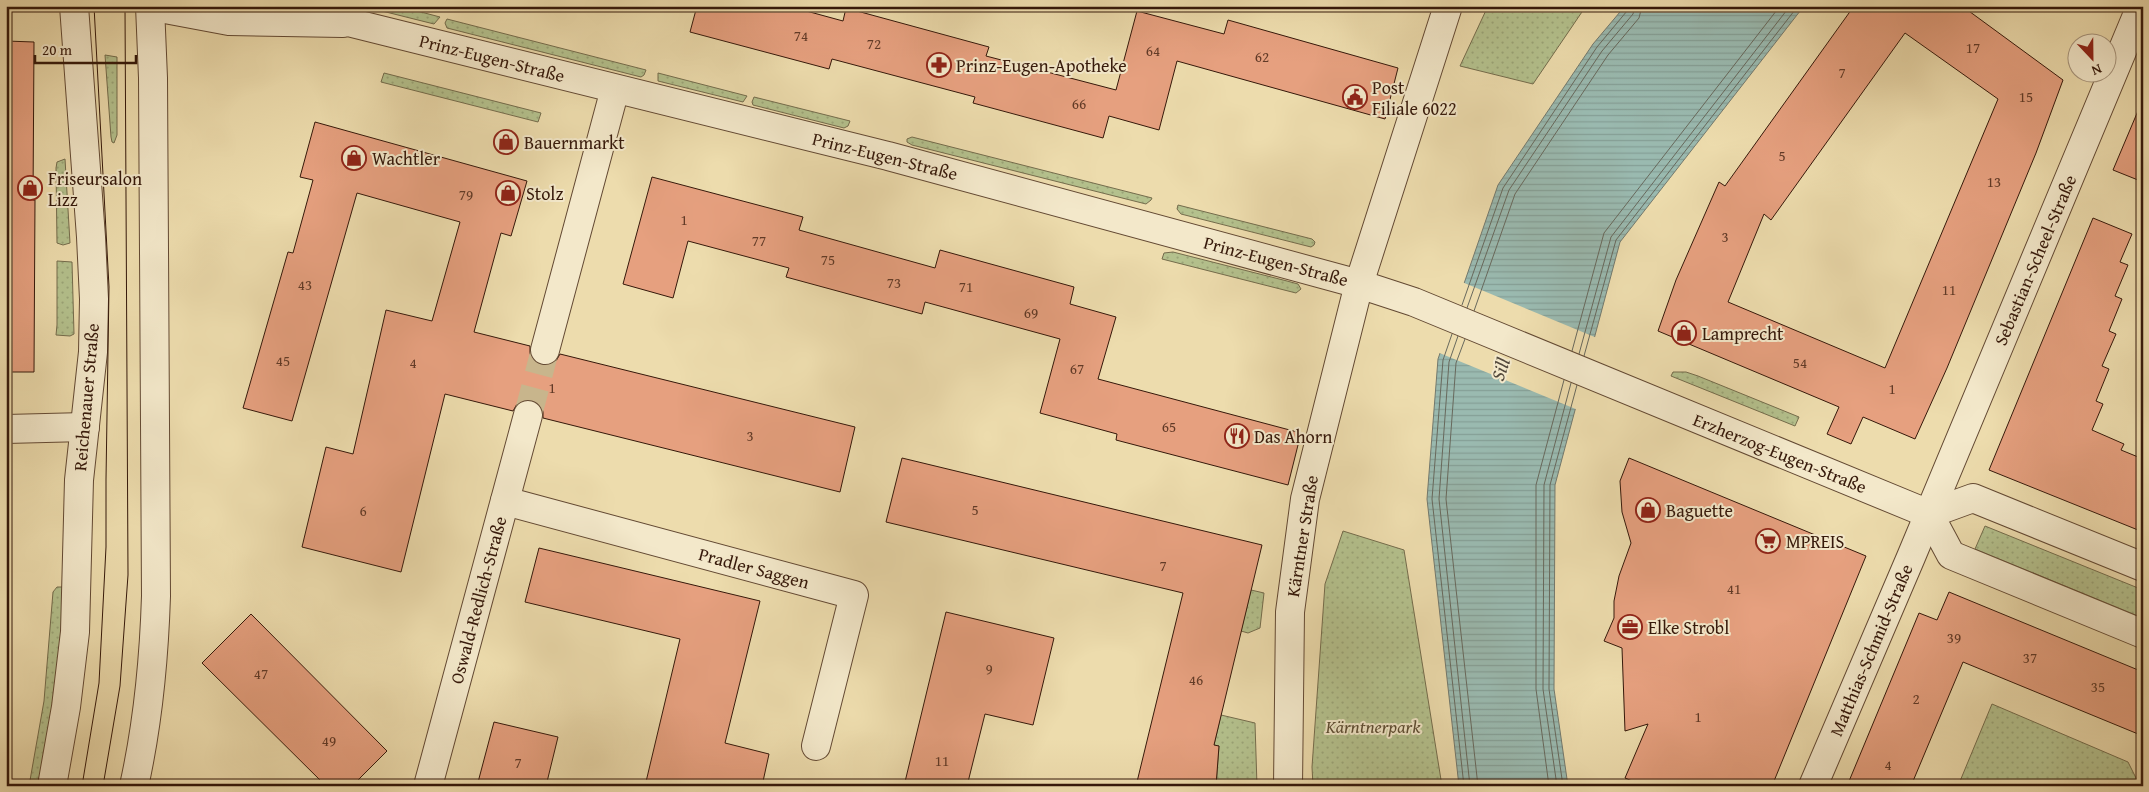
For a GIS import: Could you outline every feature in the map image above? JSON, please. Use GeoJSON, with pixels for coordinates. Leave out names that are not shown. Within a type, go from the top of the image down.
{"type":"FeatureCollection","features":[{"type":"Feature","properties":{"kind":"street","name":"Reichenauer Straße"},"geometry":{"type":"LineString","coordinates":[[52,786],[66,708],[74,640],[79,480],[93,352],[94,299],[74,6]]}},
{"type":"Feature","properties":{"kind":"street"},"geometry":{"type":"LineString","coordinates":[[134,786],[147,714],[156,596],[153,88],[150,6]]}},
{"type":"Feature","properties":{"kind":"street","name":"Prinz-Eugen-Straße"},"geometry":{"type":"LineString","coordinates":[[150,6],[229,21],[352,23]]}},
{"type":"Feature","properties":{"kind":"street","name":"Prinz-Eugen-Straße"},"geometry":{"type":"LineString","coordinates":[[316,6],[352,23],[888,156],[1359,284],[1414,302],[1631,392]]}},
{"type":"Feature","properties":{"kind":"street","name":"Kärntner Straße"},"geometry":{"type":"LineString","coordinates":[[1288,786],[1290,612],[1305,498],[1359,284],[1448,6]]}},
{"type":"Feature","properties":{"kind":"street","name":"Sebastian-Scheel-Straße"},"geometry":{"type":"LineString","coordinates":[[1929,514],[2141,6]]}},
{"type":"Feature","properties":{"kind":"street"},"geometry":{"type":"LineString","coordinates":[[545,350],[615,89]]}},
{"type":"Feature","properties":{"kind":"street","name":"Erzherzog-Eugen-Straße"},"geometry":{"type":"LineString","coordinates":[[1631,392],[1929,514]]}},
{"type":"Feature","properties":{"kind":"street","name":"Oswald-Redlich-Straße"},"geometry":{"type":"LineString","coordinates":[[428,786],[528,415]]}},
{"type":"Feature","properties":{"kind":"street"},"geometry":{"type":"LineString","coordinates":[[6,429],[85,427]]}},
{"type":"Feature","properties":{"kind":"street"},"geometry":{"type":"LineString","coordinates":[[2143,567],[1973,498],[1929,514],[1950,555],[2143,634]]}},
{"type":"Feature","properties":{"kind":"street","name":"Pradler Saggen"},"geometry":{"type":"LineString","coordinates":[[505,501],[854,595],[816,746]]}},
{"type":"Feature","properties":{"kind":"street","name":"Matthias-Schmid-Straße"},"geometry":{"type":"LineString","coordinates":[[1813,786],[1929,514]]}},
{"type":"Feature","properties":{"kind":"green space"},"geometry":{"type":"Polygon","coordinates":[[[362,6],[398,6],[440,17],[434,24],[362,6]]]}},
{"type":"Feature","properties":{"kind":"green space"},"geometry":{"type":"Polygon","coordinates":[[[1488,6],[1586,6],[1533,84],[1460,66],[1488,6]]]}},
{"type":"Feature","properties":{"kind":"green space"},"geometry":{"type":"Polygon","coordinates":[[[447,19],[646,70],[641,77],[447,28],[445,23],[447,19]]]}},
{"type":"Feature","properties":{"kind":"green space"},"geometry":{"type":"Polygon","coordinates":[[[105,55],[117,57],[117,135],[114,143],[111,137],[105,55]]]}},
{"type":"Feature","properties":{"kind":"green space"},"geometry":{"type":"Polygon","coordinates":[[[384,73],[541,113],[538,122],[381,82],[384,73]]]}},
{"type":"Feature","properties":{"kind":"green space"},"geometry":{"type":"Polygon","coordinates":[[[658,73],[747,96],[743,102],[658,81],[658,73]]]}},
{"type":"Feature","properties":{"kind":"green space"},"geometry":{"type":"Polygon","coordinates":[[[754,97],[850,121],[848,126],[844,128],[753,105],[754,97]]]}},
{"type":"Feature","properties":{"kind":"green space"},"geometry":{"type":"Polygon","coordinates":[[[912,137],[1152,198],[1146,204],[912,145],[907,142],[907,139],[912,137]]]}},
{"type":"Feature","properties":{"kind":"green space"},"geometry":{"type":"Polygon","coordinates":[[[65,159],[70,243],[63,245],[57,243],[56,168],[57,162],[65,159]]]}},
{"type":"Feature","properties":{"kind":"green space"},"geometry":{"type":"Polygon","coordinates":[[[1178,205],[1312,239],[1315,242],[1311,247],[1181,214],[1177,209],[1178,205]]]}},
{"type":"Feature","properties":{"kind":"green space"},"geometry":{"type":"Polygon","coordinates":[[[1173,252],[1298,284],[1301,289],[1296,293],[1162,259],[1164,253],[1173,252]]]}},
{"type":"Feature","properties":{"kind":"green space"},"geometry":{"type":"Polygon","coordinates":[[[57,261],[72,262],[74,334],[70,336],[56,335],[57,261]]]}},
{"type":"Feature","properties":{"kind":"green space"},"geometry":{"type":"Polygon","coordinates":[[[1673,372],[1686,372],[1698,376],[1799,417],[1795,426],[1671,376],[1673,372]]]}},
{"type":"Feature","properties":{"kind":"green space"},"geometry":{"type":"Polygon","coordinates":[[[1985,526],[2143,590],[2143,618],[1975,549],[1985,526]]]}},
{"type":"Feature","properties":{"kind":"green space","name":"Kärntnerpark"},"geometry":{"type":"Polygon","coordinates":[[[1343,531],[1404,550],[1442,786],[1313,786],[1312,767],[1325,584],[1343,531]]]}},
{"type":"Feature","properties":{"kind":"green space"},"geometry":{"type":"Polygon","coordinates":[[[57,587],[67,587],[65,622],[42,786],[29,786],[44,701],[53,592],[57,587]]]}},
{"type":"Feature","properties":{"kind":"green space"},"geometry":{"type":"Polygon","coordinates":[[[1251,590],[1264,593],[1260,628],[1248,633],[1241,631],[1251,590]]]}},
{"type":"Feature","properties":{"kind":"green space"},"geometry":{"type":"Polygon","coordinates":[[[1992,704],[2128,762],[2140,786],[1958,786],[1992,704]]]}},
{"type":"Feature","properties":{"kind":"green space"},"geometry":{"type":"Polygon","coordinates":[[[1221,715],[1255,723],[1257,786],[1216,786],[1219,746],[1214,745],[1221,715]]]}},
{"type":"Feature","properties":{"kind":"water","name":"Sill"},"geometry":{"type":"Polygon","coordinates":[[[1625,6],[1804,6],[1620,242],[1555,485],[1554,689],[1568,786],[1459,786],[1427,499],[1438,359],[1498,185],[1593,44],[1625,6]]]}},
{"type":"Feature","properties":{"kind":"pier"},"geometry":{"type":"Polygon","coordinates":[[[1462,282],[1597,338],[1578,410],[1437,352],[1462,282]]]}},
{"type":"Feature","properties":{"kind":"building"},"geometry":{"type":"Polygon","coordinates":[[[697,6],[788,6],[843,21],[846,8],[989,47],[986,56],[1116,90],[1137,11],[1224,34],[1228,20],[1398,68],[1385,119],[1177,61],[1159,130],[1109,116],[1103,138],[973,103],[975,97],[832,59],[829,69],[690,32],[697,6]]]}},
{"type":"Feature","properties":{"kind":"building"},"geometry":{"type":"Polygon","coordinates":[[[1854,6],[1962,6],[2063,80],[2036,153],[1947,368],[1915,439],[1863,417],[1851,444],[1827,434],[1839,407],[1658,331],[1676,280],[1719,182],[1725,186],[1854,6]],[[1905,33],[1771,220],[1764,214],[1728,302],[1885,368],[1998,99],[1905,33]]]}},
{"type":"Feature","properties":{"kind":"building"},"geometry":{"type":"Polygon","coordinates":[[[6,41],[34,42],[34,372],[6,372],[6,41]]]}},
{"type":"Feature","properties":{"kind":"building"},"geometry":{"type":"Polygon","coordinates":[[[2143,99],[2143,182],[2113,170],[2143,99]]]}},
{"type":"Feature","properties":{"kind":"building"},"geometry":{"type":"Polygon","coordinates":[[[315,122],[527,181],[511,236],[501,233],[474,332],[530,346],[530,354],[534,361],[541,365],[549,365],[556,361],[560,354],[855,427],[840,492],[543,418],[543,411],[539,404],[532,400],[524,400],[517,404],[513,411],[445,394],[401,572],[302,547],[326,447],[353,454],[386,310],[432,321],[460,222],[357,193],[292,421],[243,408],[288,252],[293,253],[313,180],[300,177],[315,122]]]}},
{"type":"Feature","properties":{"kind":"building"},"geometry":{"type":"Polygon","coordinates":[[[652,177],[803,217],[799,230],[935,268],[940,250],[1074,287],[1070,304],[1116,317],[1098,379],[1301,433],[1288,485],[1116,440],[1117,434],[1040,413],[1060,339],[925,302],[922,314],[786,277],[789,268],[688,241],[673,298],[623,284],[652,177]]]}},
{"type":"Feature","properties":{"kind":"building"},"geometry":{"type":"Polygon","coordinates":[[[2093,218],[2132,234],[2120,262],[2128,265],[2115,296],[2122,299],[2109,331],[2116,334],[2102,366],[2109,369],[2096,401],[2103,404],[2092,430],[2124,444],[2121,450],[2143,459],[2143,532],[1989,470],[2093,218]]]}},
{"type":"Feature","properties":{"kind":"building"},"geometry":{"type":"Polygon","coordinates":[[[902,458],[1262,545],[1214,745],[1219,746],[1216,786],[1136,786],[1183,593],[886,522],[902,458]]]}},
{"type":"Feature","properties":{"kind":"building"},"geometry":{"type":"Polygon","coordinates":[[[1629,458],[1866,556],[1772,786],[1644,786],[1625,778],[1648,724],[1625,731],[1622,648],[1604,641],[1614,618],[1614,601],[1619,576],[1631,543],[1622,512],[1620,481],[1629,458]]]}},
{"type":"Feature","properties":{"kind":"building"},"geometry":{"type":"Polygon","coordinates":[[[539,548],[760,601],[725,743],[769,754],[762,786],[645,786],[680,639],[525,602],[539,548]]]}},
{"type":"Feature","properties":{"kind":"building"},"geometry":{"type":"Polygon","coordinates":[[[1949,592],[2143,672],[2143,736],[1963,662],[1911,786],[1847,786],[1919,613],[1937,620],[1949,592]]]}},
{"type":"Feature","properties":{"kind":"building"},"geometry":{"type":"Polygon","coordinates":[[[946,612],[1054,638],[1033,725],[985,714],[967,786],[904,786],[946,612]]]}},
{"type":"Feature","properties":{"kind":"building"},"geometry":{"type":"Polygon","coordinates":[[[251,614],[387,751],[352,786],[326,786],[202,663],[251,614]]]}},
{"type":"Feature","properties":{"kind":"building"},"geometry":{"type":"Polygon","coordinates":[[[494,722],[558,737],[546,786],[477,786],[494,722]]]}},
{"type":"Feature","properties":{"kind":"tunnel"},"geometry":{"type":"LineString","coordinates":[[528,415],[545,350]]}},
{"type":"Feature","properties":{"kind":"tram line"},"geometry":{"type":"LineString","coordinates":[[82,786],[99,683],[106,547],[109,287],[94,6]]}},
{"type":"Feature","properties":{"kind":"tram line"},"geometry":{"type":"LineString","coordinates":[[103,786],[120,686],[128,575],[125,6]]}},
{"type":"Feature","properties":{"kind":"place","name":"Prinz-Eugen-Apotheke"},"geometry":{"type":"Point","coordinates":[939,65]}},
{"type":"Feature","properties":{"kind":"place","name":"Post Filiale 6022"},"geometry":{"type":"Point","coordinates":[1355,97]}},
{"type":"Feature","properties":{"kind":"place","name":"Bauernmarkt"},"geometry":{"type":"Point","coordinates":[506,142]}},
{"type":"Feature","properties":{"kind":"place","name":"Wachtler"},"geometry":{"type":"Point","coordinates":[354,158]}},
{"type":"Feature","properties":{"kind":"place","name":"Friseursalon Lizz"},"geometry":{"type":"Point","coordinates":[30,188]}},
{"type":"Feature","properties":{"kind":"place","name":"Stolz"},"geometry":{"type":"Point","coordinates":[508,193]}},
{"type":"Feature","properties":{"kind":"place","name":"Lamprecht"},"geometry":{"type":"Point","coordinates":[1684,333]}},
{"type":"Feature","properties":{"kind":"place","name":"Das Ahorn"},"geometry":{"type":"Point","coordinates":[1237,436]}},
{"type":"Feature","properties":{"kind":"place","name":"Baguette"},"geometry":{"type":"Point","coordinates":[1648,510]}},
{"type":"Feature","properties":{"kind":"place","name":"MPREIS"},"geometry":{"type":"Point","coordinates":[1768,541]}},
{"type":"Feature","properties":{"kind":"place","name":"Elke Strobl"},"geometry":{"type":"Point","coordinates":[1630,627]}}]}
